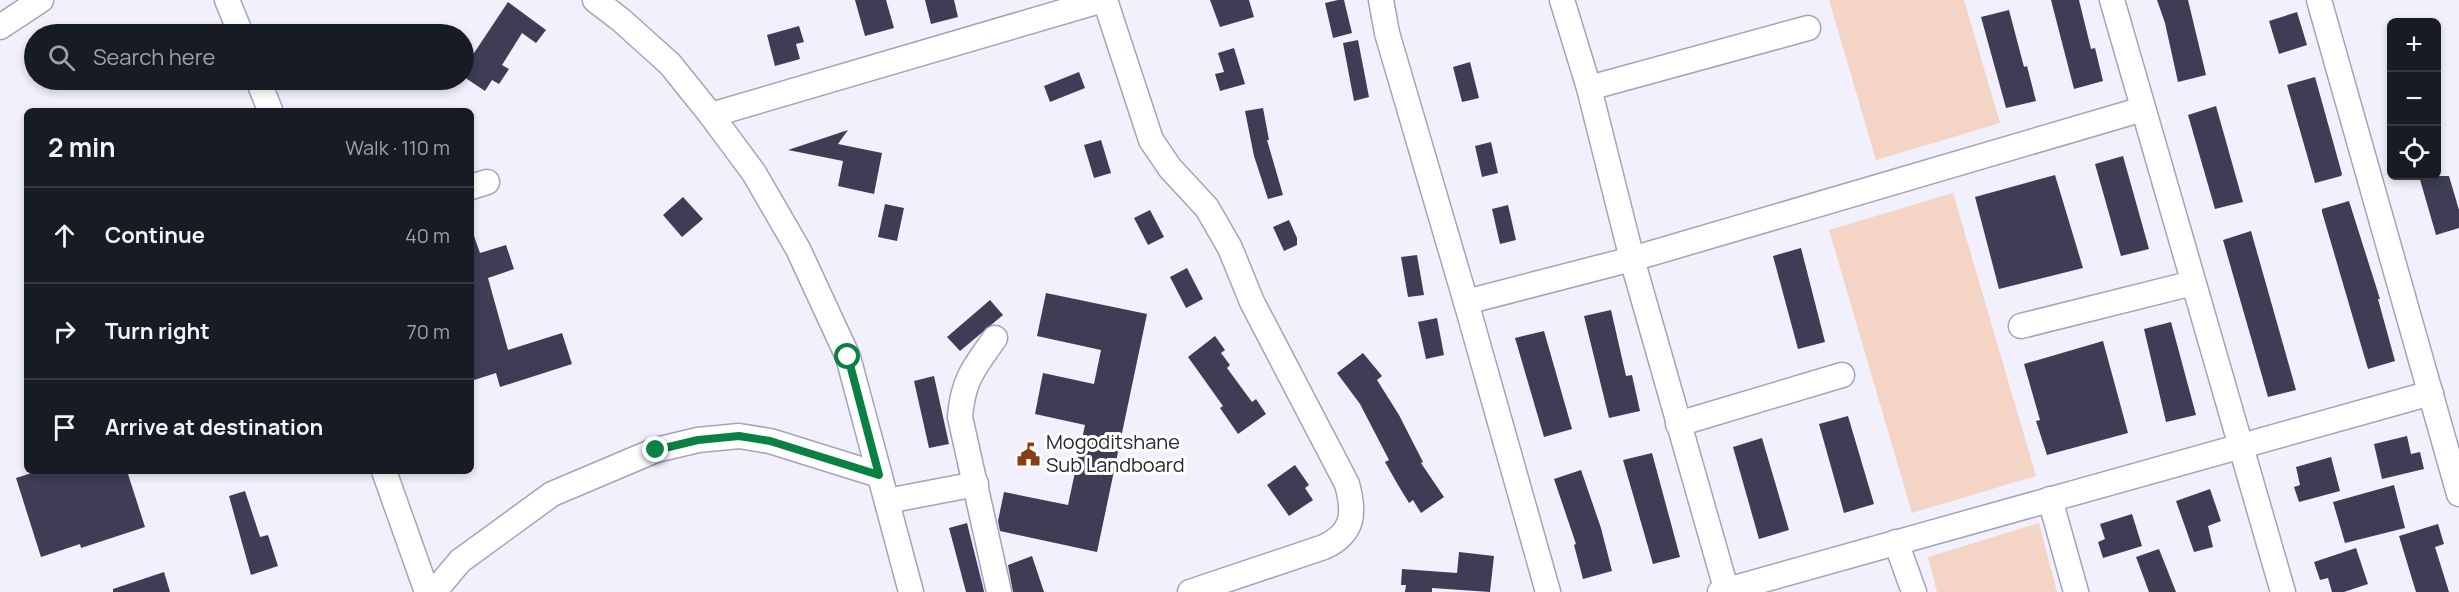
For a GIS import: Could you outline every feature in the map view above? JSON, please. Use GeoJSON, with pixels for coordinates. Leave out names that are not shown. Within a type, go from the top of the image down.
{"type":"FeatureCollection","features":[{"type":"Feature","properties":{"kind":"street"},"geometry":{"type":"LineString","coordinates":[[0,27],[40,0]]}},
{"type":"Feature","properties":{"kind":"street"},"geometry":{"type":"LineString","coordinates":[[227,0],[237,24]]}},
{"type":"Feature","properties":{"kind":"street"},"geometry":{"type":"LineString","coordinates":[[595,0],[670,64],[754,173],[798,249],[848,357],[911,592]]}},
{"type":"Feature","properties":{"kind":"street"},"geometry":{"type":"LineString","coordinates":[[711,115],[1104,0],[1151,140],[1170,168],[1207,208],[1230,248],[1252,302],[1347,484],[1353,504],[1349,524],[1339,540],[1190,592]]}},
{"type":"Feature","properties":{"kind":"street"},"geometry":{"type":"LineString","coordinates":[[1381,0],[1387,33],[1467,302],[1548,592]]}},
{"type":"Feature","properties":{"kind":"street"},"geometry":{"type":"LineString","coordinates":[[1562,0],[1589,88],[1632,259],[1724,591],[2431,393]]}},
{"type":"Feature","properties":{"kind":"street"},"geometry":{"type":"LineString","coordinates":[[2112,0],[2283,592]]}},
{"type":"Feature","properties":{"kind":"street"},"geometry":{"type":"LineString","coordinates":[[2319,0],[2459,494]]}},
{"type":"Feature","properties":{"kind":"street"},"geometry":{"type":"LineString","coordinates":[[1589,88],[1808,28]]}},
{"type":"Feature","properties":{"kind":"street"},"geometry":{"type":"LineString","coordinates":[[262,90],[269,108]]}},
{"type":"Feature","properties":{"kind":"street"},"geometry":{"type":"LineString","coordinates":[[1467,302],[1632,259],[2143,109]]}},
{"type":"Feature","properties":{"kind":"street"},"geometry":{"type":"LineString","coordinates":[[2021,326],[2193,283]]}},
{"type":"Feature","properties":{"kind":"street"},"geometry":{"type":"LineString","coordinates":[[995,338],[968,377],[962,397],[960,417],[999,592]]}},
{"type":"Feature","properties":{"kind":"street"},"geometry":{"type":"LineString","coordinates":[[1678,424],[1842,375]]}},
{"type":"Feature","properties":{"kind":"street"},"geometry":{"type":"LineString","coordinates":[[434,592],[460,561],[552,494],[656,450],[698,440],[739,436],[770,441],[879,475]]}},
{"type":"Feature","properties":{"kind":"street"},"geometry":{"type":"LineString","coordinates":[[385,474],[427,592]]}},
{"type":"Feature","properties":{"kind":"street"},"geometry":{"type":"LineString","coordinates":[[887,501],[976,484]]}},
{"type":"Feature","properties":{"kind":"street"},"geometry":{"type":"LineString","coordinates":[[2050,499],[2076,592]]}},
{"type":"Feature","properties":{"kind":"street"},"geometry":{"type":"LineString","coordinates":[[1896,542],[1914,592]]}},
{"type":"Feature","properties":{"kind":"shaded area"},"geometry":{"type":"Polygon","coordinates":[[[1829,0],[1964,0],[2000,123],[1876,160],[1829,0]]]}},
{"type":"Feature","properties":{"kind":"shaded area"},"geometry":{"type":"Polygon","coordinates":[[[1953,193],[2036,476],[1912,513],[1829,230],[1953,193]]]}},
{"type":"Feature","properties":{"kind":"shaded area"},"geometry":{"type":"Polygon","coordinates":[[[2039,523],[2057,592],[1937,592],[1928,557],[2039,523]]]}},
{"type":"Feature","properties":{"kind":"building"},"geometry":{"type":"Polygon","coordinates":[[[855,0],[886,0],[894,28],[865,36],[855,0]]]}},
{"type":"Feature","properties":{"kind":"building"},"geometry":{"type":"Polygon","coordinates":[[[925,0],[954,0],[958,17],[931,24],[925,0]]]}},
{"type":"Feature","properties":{"kind":"building"},"geometry":{"type":"Polygon","coordinates":[[[1210,0],[1249,0],[1254,17],[1220,27],[1210,0]]]}},
{"type":"Feature","properties":{"kind":"building"},"geometry":{"type":"Polygon","coordinates":[[[1344,0],[1352,33],[1333,38],[1325,3],[1344,0]]]}},
{"type":"Feature","properties":{"kind":"building"},"geometry":{"type":"Polygon","coordinates":[[[2051,0],[2079,0],[2091,49],[2095,48],[2103,81],[2074,89],[2051,0]]]}},
{"type":"Feature","properties":{"kind":"building"},"geometry":{"type":"Polygon","coordinates":[[[2157,0],[2188,0],[2206,75],[2178,82],[2165,23],[2157,0]]]}},
{"type":"Feature","properties":{"kind":"building"},"geometry":{"type":"Polygon","coordinates":[[[508,2],[546,30],[536,43],[522,33],[502,65],[509,69],[499,84],[492,80],[485,91],[474,84],[474,53],[508,2]]]}},
{"type":"Feature","properties":{"kind":"building"},"geometry":{"type":"Polygon","coordinates":[[[2009,10],[2024,67],[2027,66],[2036,101],[2006,108],[1981,17],[2009,10]]]}},
{"type":"Feature","properties":{"kind":"building"},"geometry":{"type":"Polygon","coordinates":[[[2297,12],[2307,45],[2279,54],[2269,21],[2297,12]]]}},
{"type":"Feature","properties":{"kind":"building"},"geometry":{"type":"Polygon","coordinates":[[[799,26],[804,42],[796,44],[800,59],[775,66],[767,35],[799,26]]]}},
{"type":"Feature","properties":{"kind":"building"},"geometry":{"type":"Polygon","coordinates":[[[1358,40],[1369,97],[1354,101],[1343,43],[1358,40]]]}},
{"type":"Feature","properties":{"kind":"building"},"geometry":{"type":"Polygon","coordinates":[[[1234,48],[1245,84],[1220,91],[1215,74],[1224,72],[1218,53],[1234,48]]]}},
{"type":"Feature","properties":{"kind":"building"},"geometry":{"type":"Polygon","coordinates":[[[1470,62],[1479,98],[1462,102],[1453,67],[1470,62]]]}},
{"type":"Feature","properties":{"kind":"building"},"geometry":{"type":"Polygon","coordinates":[[[1079,72],[1085,88],[1050,102],[1044,86],[1079,72]]]}},
{"type":"Feature","properties":{"kind":"building"},"geometry":{"type":"Polygon","coordinates":[[[2315,77],[2342,174],[2315,183],[2287,85],[2315,77]]]}},
{"type":"Feature","properties":{"kind":"building"},"geometry":{"type":"Polygon","coordinates":[[[2216,106],[2243,202],[2215,209],[2188,115],[2216,106]]]}},
{"type":"Feature","properties":{"kind":"building"},"geometry":{"type":"Polygon","coordinates":[[[1263,108],[1269,140],[1267,140],[1283,195],[1268,199],[1254,156],[1245,111],[1263,108]]]}},
{"type":"Feature","properties":{"kind":"building"},"geometry":{"type":"Polygon","coordinates":[[[848,130],[838,144],[882,153],[874,194],[838,186],[843,161],[788,150],[848,130]]]}},
{"type":"Feature","properties":{"kind":"building"},"geometry":{"type":"Polygon","coordinates":[[[1101,140],[1111,173],[1094,178],[1084,145],[1101,140]]]}},
{"type":"Feature","properties":{"kind":"building"},"geometry":{"type":"Polygon","coordinates":[[[1491,142],[1498,173],[1482,177],[1475,146],[1491,142]]]}},
{"type":"Feature","properties":{"kind":"building"},"geometry":{"type":"Polygon","coordinates":[[[2123,156],[2149,249],[2121,256],[2095,164],[2123,156]]]}},
{"type":"Feature","properties":{"kind":"building"},"geometry":{"type":"Polygon","coordinates":[[[2055,175],[2083,268],[1999,289],[1975,197],[2055,175]]]}},
{"type":"Feature","properties":{"kind":"building"},"geometry":{"type":"Polygon","coordinates":[[[2441,176],[2449,176],[2459,210],[2459,228],[2436,235],[2420,180],[2441,180],[2441,176]]]}},
{"type":"Feature","properties":{"kind":"building"},"geometry":{"type":"Polygon","coordinates":[[[683,197],[703,219],[682,237],[663,215],[683,197]]]}},
{"type":"Feature","properties":{"kind":"building"},"geometry":{"type":"Polygon","coordinates":[[[2349,201],[2380,299],[2378,299],[2395,361],[2368,369],[2322,212],[2322,209],[2349,201]]]}},
{"type":"Feature","properties":{"kind":"building"},"geometry":{"type":"Polygon","coordinates":[[[885,204],[904,208],[897,241],[878,237],[885,204]]]}},
{"type":"Feature","properties":{"kind":"building"},"geometry":{"type":"Polygon","coordinates":[[[1508,205],[1516,240],[1500,244],[1492,209],[1508,205]]]}},
{"type":"Feature","properties":{"kind":"building"},"geometry":{"type":"Polygon","coordinates":[[[1150,210],[1164,237],[1148,245],[1134,218],[1150,210]]]}},
{"type":"Feature","properties":{"kind":"building"},"geometry":{"type":"Polygon","coordinates":[[[1289,220],[1297,238],[1297,245],[1284,251],[1273,227],[1289,220]]]}},
{"type":"Feature","properties":{"kind":"building"},"geometry":{"type":"Polygon","coordinates":[[[2251,231],[2296,390],[2268,397],[2223,240],[2251,231]]]}},
{"type":"Feature","properties":{"kind":"building"},"geometry":{"type":"Polygon","coordinates":[[[474,236],[480,253],[506,245],[514,269],[488,278],[508,350],[562,333],[572,364],[500,387],[496,373],[474,380],[474,236]]]}},
{"type":"Feature","properties":{"kind":"building"},"geometry":{"type":"Polygon","coordinates":[[[1801,248],[1825,342],[1798,349],[1773,256],[1801,248]]]}},
{"type":"Feature","properties":{"kind":"building"},"geometry":{"type":"Polygon","coordinates":[[[1417,255],[1424,295],[1408,297],[1401,257],[1417,255]]]}},
{"type":"Feature","properties":{"kind":"building"},"geometry":{"type":"Polygon","coordinates":[[[1187,268],[1203,299],[1186,308],[1170,277],[1187,268]]]}},
{"type":"Feature","properties":{"kind":"building"},"geometry":{"type":"Polygon","coordinates":[[[1046,293],[1147,314],[1097,552],[1000,531],[998,521],[1004,492],[1068,505],[1085,425],[1035,414],[1043,373],[1094,384],[1101,350],[1037,336],[1046,293]]]}},
{"type":"Feature","properties":{"kind":"building"},"geometry":{"type":"Polygon","coordinates":[[[990,300],[1003,315],[960,351],[947,337],[990,300]]]}},
{"type":"Feature","properties":{"kind":"building"},"geometry":{"type":"Polygon","coordinates":[[[1611,310],[1626,376],[1632,375],[1640,411],[1609,418],[1584,316],[1611,310]]]}},
{"type":"Feature","properties":{"kind":"building"},"geometry":{"type":"Polygon","coordinates":[[[1437,318],[1444,355],[1426,359],[1418,322],[1437,318]]]}},
{"type":"Feature","properties":{"kind":"building"},"geometry":{"type":"Polygon","coordinates":[[[2171,322],[2196,415],[2166,422],[2144,329],[2171,322]]]}},
{"type":"Feature","properties":{"kind":"building"},"geometry":{"type":"Polygon","coordinates":[[[1544,331],[1572,429],[1544,437],[1515,338],[1544,331]]]}},
{"type":"Feature","properties":{"kind":"building"},"geometry":{"type":"Polygon","coordinates":[[[1215,336],[1225,350],[1221,353],[1230,365],[1227,368],[1252,402],[1256,399],[1266,414],[1238,434],[1220,408],[1223,406],[1188,357],[1215,336]]]}},
{"type":"Feature","properties":{"kind":"building"},"geometry":{"type":"Polygon","coordinates":[[[2103,341],[2128,433],[2047,455],[2036,421],[2040,420],[2024,364],[2103,341]]]}},
{"type":"Feature","properties":{"kind":"building"},"geometry":{"type":"Polygon","coordinates":[[[1363,353],[1382,376],[1377,380],[1399,415],[1423,462],[1421,463],[1444,497],[1421,513],[1413,500],[1409,503],[1398,485],[1385,462],[1389,460],[1360,404],[1337,373],[1363,353]]]}},
{"type":"Feature","properties":{"kind":"building"},"geometry":{"type":"Polygon","coordinates":[[[934,376],[949,444],[929,448],[914,381],[934,376]]]}},
{"type":"Feature","properties":{"kind":"building"},"geometry":{"type":"Polygon","coordinates":[[[1848,416],[1874,504],[1844,513],[1819,424],[1848,416]]]}},
{"type":"Feature","properties":{"kind":"building"},"geometry":{"type":"Polygon","coordinates":[[[2407,436],[2411,454],[2420,452],[2424,469],[2382,479],[2374,444],[2407,436]]]}},
{"type":"Feature","properties":{"kind":"building"},"geometry":{"type":"Polygon","coordinates":[[[1762,438],[1789,530],[1759,539],[1733,447],[1762,438]]]}},
{"type":"Feature","properties":{"kind":"building"},"geometry":{"type":"Polygon","coordinates":[[[1652,453],[1680,557],[1653,564],[1623,460],[1652,453]]]}},
{"type":"Feature","properties":{"kind":"building"},"geometry":{"type":"Polygon","coordinates":[[[2331,457],[2340,491],[2299,502],[2294,487],[2300,485],[2296,467],[2331,457]]]}},
{"type":"Feature","properties":{"kind":"building"},"geometry":{"type":"Polygon","coordinates":[[[1295,465],[1309,485],[1305,488],[1313,500],[1289,516],[1267,485],[1295,465]]]}},
{"type":"Feature","properties":{"kind":"building"},"geometry":{"type":"Polygon","coordinates":[[[1581,470],[1601,528],[1612,571],[1583,579],[1574,545],[1576,544],[1554,479],[1581,470]]]}},
{"type":"Feature","properties":{"kind":"building"},"geometry":{"type":"Polygon","coordinates":[[[29,474],[128,474],[145,527],[81,548],[80,544],[41,557],[16,478],[29,474]]]}},
{"type":"Feature","properties":{"kind":"building"},"geometry":{"type":"Polygon","coordinates":[[[2394,485],[2405,528],[2345,543],[2333,502],[2394,485]]]}},
{"type":"Feature","properties":{"kind":"building"},"geometry":{"type":"Polygon","coordinates":[[[2210,489],[2221,521],[2208,526],[2213,547],[2194,552],[2176,501],[2210,489]]]}},
{"type":"Feature","properties":{"kind":"building"},"geometry":{"type":"Polygon","coordinates":[[[245,491],[260,537],[268,535],[278,566],[251,575],[229,496],[245,491]]]}},
{"type":"Feature","properties":{"kind":"building"},"geometry":{"type":"Polygon","coordinates":[[[2132,514],[2142,546],[2103,558],[2098,542],[2105,539],[2100,524],[2132,514]]]}},
{"type":"Feature","properties":{"kind":"building"},"geometry":{"type":"Polygon","coordinates":[[[967,523],[984,592],[966,592],[949,528],[967,523]]]}},
{"type":"Feature","properties":{"kind":"building"},"geometry":{"type":"Polygon","coordinates":[[[2438,524],[2444,544],[2435,547],[2449,592],[2416,592],[2399,536],[2438,524]]]}},
{"type":"Feature","properties":{"kind":"building"},"geometry":{"type":"Polygon","coordinates":[[[2356,548],[2368,584],[2344,592],[2332,592],[2328,578],[2320,580],[2314,562],[2356,548]]]}},
{"type":"Feature","properties":{"kind":"building"},"geometry":{"type":"Polygon","coordinates":[[[2159,549],[2176,592],[2149,592],[2136,557],[2159,549]]]}},
{"type":"Feature","properties":{"kind":"building"},"geometry":{"type":"Polygon","coordinates":[[[1459,552],[1494,556],[1490,592],[1432,588],[1432,592],[1405,592],[1406,585],[1401,585],[1402,569],[1457,573],[1459,552]]]}},
{"type":"Feature","properties":{"kind":"building"},"geometry":{"type":"Polygon","coordinates":[[[1032,556],[1044,592],[1013,592],[1008,565],[1032,556]]]}},
{"type":"Feature","properties":{"kind":"building"},"geometry":{"type":"Polygon","coordinates":[[[164,572],[170,592],[113,592],[113,589],[164,572]]]}},
{"type":"Feature","properties":{"kind":"place","name":"Mogoditshane Sub Landboard"},"geometry":{"type":"Point","coordinates":[1028,454]}},
{"type":"Feature","properties":{"kind":"route"},"geometry":{"type":"LineString","coordinates":[[656,450],[698,440],[739,436],[770,441],[879,475],[848,357]]}}]}
